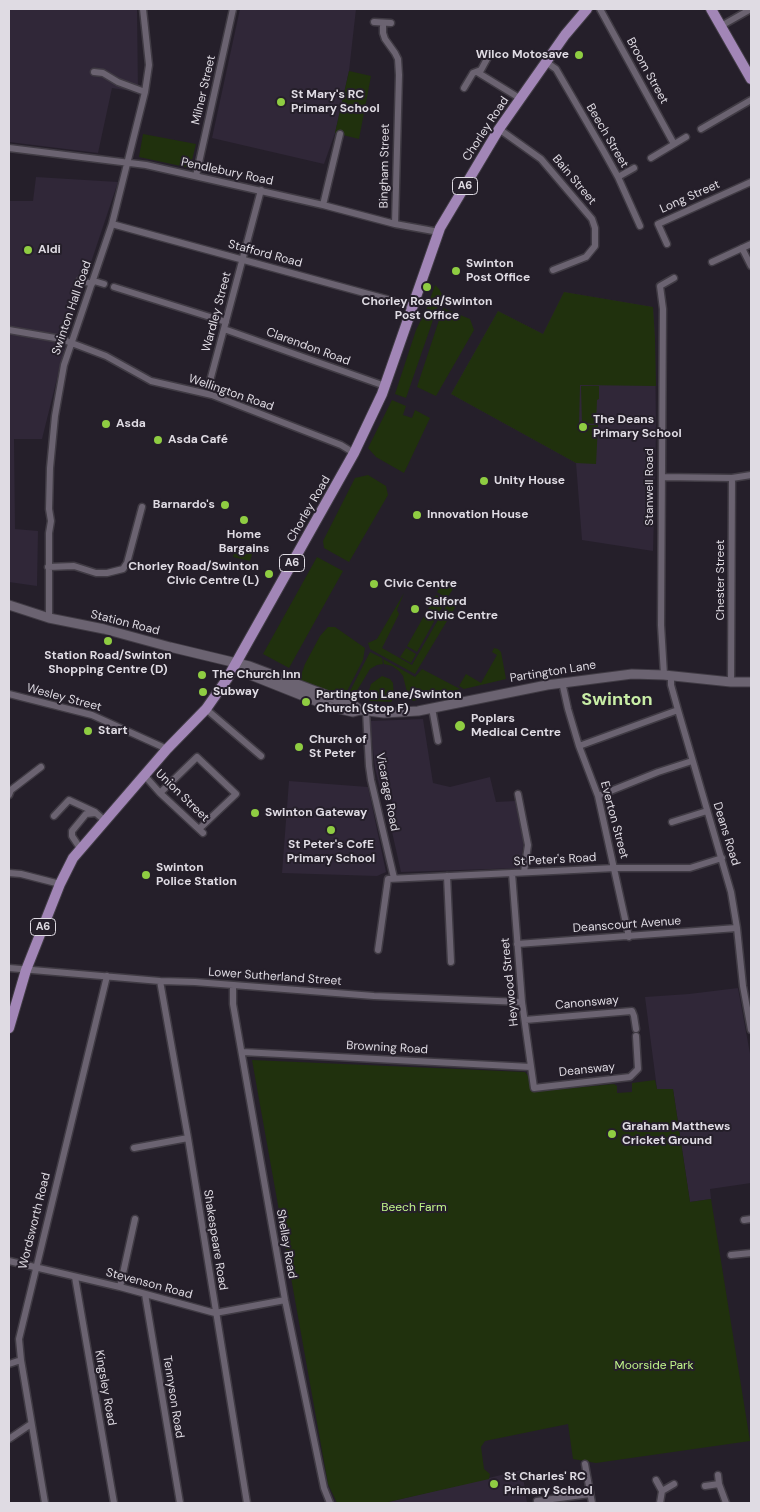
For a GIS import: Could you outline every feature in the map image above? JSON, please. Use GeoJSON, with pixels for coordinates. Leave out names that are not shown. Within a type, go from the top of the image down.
{"type":"FeatureCollection","features":[{"type":"Feature","properties":{"kind":"main road","name":"Chorley Road"},"geometry":{"type":"LineString","coordinates":[[9,1028],[26,970],[72,858],[167,749],[206,709],[236,664],[354,453],[385,386],[439,232],[499,129],[565,35],[587,9]]}},
{"type":"Feature","properties":{"kind":"main road"},"geometry":{"type":"LineString","coordinates":[[711,9],[751,78]]}},
{"type":"Feature","properties":{"kind":"main road","name":"Station Road"},"geometry":{"type":"LineString","coordinates":[[9,605],[49,618],[104,629],[236,664]]}},
{"type":"Feature","properties":{"kind":"main road","name":"Partington Lane"},"geometry":{"type":"LineString","coordinates":[[236,664],[248,674],[345,712],[394,713],[432,708],[562,682],[632,674],[751,682]]}},
{"type":"Feature","properties":{"kind":"street","name":"Swinton Hall Road"},"geometry":{"type":"LineString","coordinates":[[49,618],[48,567],[51,521],[48,508],[55,416],[64,365],[112,224],[145,92],[149,65],[143,9]]}},
{"type":"Feature","properties":{"kind":"street","name":"Milner Street"},"geometry":{"type":"LineString","coordinates":[[196,176],[233,9]]}},
{"type":"Feature","properties":{"kind":"street","name":"Broom Street"},"geometry":{"type":"LineString","coordinates":[[600,9],[674,144]]}},
{"type":"Feature","properties":{"kind":"street"},"geometry":{"type":"LineString","coordinates":[[720,26],[751,9]]}},
{"type":"Feature","properties":{"kind":"street"},"geometry":{"type":"LineString","coordinates":[[374,22],[391,23]]}},
{"type":"Feature","properties":{"kind":"street","name":"Bingham Street"},"geometry":{"type":"LineString","coordinates":[[383,23],[385,39],[396,53],[398,59],[399,74],[395,224]]}},
{"type":"Feature","properties":{"kind":"street"},"geometry":{"type":"LineString","coordinates":[[464,88],[473,73],[480,70],[488,57]]}},
{"type":"Feature","properties":{"kind":"street","name":"Beech Street"},"geometry":{"type":"LineString","coordinates":[[546,62],[556,69],[618,177],[640,226]]}},
{"type":"Feature","properties":{"kind":"street"},"geometry":{"type":"LineString","coordinates":[[94,72],[145,92]]}},
{"type":"Feature","properties":{"kind":"street"},"geometry":{"type":"LineString","coordinates":[[477,72],[521,99]]}},
{"type":"Feature","properties":{"kind":"street"},"geometry":{"type":"LineString","coordinates":[[701,128],[751,100]]}},
{"type":"Feature","properties":{"kind":"street","name":"Bain Street"},"geometry":{"type":"LineString","coordinates":[[499,129],[541,159],[592,220],[595,228],[595,246],[586,257],[553,270]]}},
{"type":"Feature","properties":{"kind":"street"},"geometry":{"type":"LineString","coordinates":[[323,204],[340,134]]}},
{"type":"Feature","properties":{"kind":"street"},"geometry":{"type":"LineString","coordinates":[[651,158],[686,137]]}},
{"type":"Feature","properties":{"kind":"street","name":"Pendlebury Road"},"geometry":{"type":"LineString","coordinates":[[9,148],[128,162],[261,190],[323,204],[395,224],[439,232]]}},
{"type":"Feature","properties":{"kind":"street"},"geometry":{"type":"LineString","coordinates":[[618,177],[634,168]]}},
{"type":"Feature","properties":{"kind":"street","name":"Long Street"},"geometry":{"type":"LineString","coordinates":[[667,244],[658,224],[751,182]]}},
{"type":"Feature","properties":{"kind":"street","name":"Wardley Street"},"geometry":{"type":"LineString","coordinates":[[210,381],[261,190]]}},
{"type":"Feature","properties":{"kind":"street","name":"Stafford Road"},"geometry":{"type":"LineString","coordinates":[[112,224],[412,306]]}},
{"type":"Feature","properties":{"kind":"street"},"geometry":{"type":"LineString","coordinates":[[712,262],[751,244]]}},
{"type":"Feature","properties":{"kind":"street"},"geometry":{"type":"LineString","coordinates":[[742,248],[751,266]]}},
{"type":"Feature","properties":{"kind":"street","name":"Stanwell Road"},"geometry":{"type":"LineString","coordinates":[[668,676],[660,625],[662,309],[660,286],[674,278]]}},
{"type":"Feature","properties":{"kind":"street"},"geometry":{"type":"LineString","coordinates":[[80,280],[104,284]]}},
{"type":"Feature","properties":{"kind":"street","name":"Clarendon Road"},"geometry":{"type":"LineString","coordinates":[[114,287],[385,386]]}},
{"type":"Feature","properties":{"kind":"street","name":"Wellington Road"},"geometry":{"type":"LineString","coordinates":[[9,330],[61,339],[106,356],[139,372],[151,381],[212,396],[341,445],[354,453]]}},
{"type":"Feature","properties":{"kind":"street"},"geometry":{"type":"LineString","coordinates":[[662,477],[732,478],[751,475]]}},
{"type":"Feature","properties":{"kind":"street","name":"Chester Street"},"geometry":{"type":"LineString","coordinates":[[731,682],[732,478]]}},
{"type":"Feature","properties":{"kind":"street"},"geometry":{"type":"LineString","coordinates":[[48,567],[74,566],[96,573],[107,573],[123,569],[127,562],[142,507]]}},
{"type":"Feature","properties":{"kind":"street","name":"Deans Road"},"geometry":{"type":"LineString","coordinates":[[668,676],[731,892],[751,1030]]}},
{"type":"Feature","properties":{"kind":"street","name":"Everton Street"},"geometry":{"type":"LineString","coordinates":[[562,682],[579,746],[598,796],[629,937]]}},
{"type":"Feature","properties":{"kind":"street","name":"Wesley Street"},"geometry":{"type":"LineString","coordinates":[[9,694],[92,715],[167,749]]}},
{"type":"Feature","properties":{"kind":"street"},"geometry":{"type":"LineString","coordinates":[[432,708],[438,741]]}},
{"type":"Feature","properties":{"kind":"street"},"geometry":{"type":"LineString","coordinates":[[206,709],[261,756]]}},
{"type":"Feature","properties":{"kind":"street"},"geometry":{"type":"LineString","coordinates":[[579,746],[678,710]]}},
{"type":"Feature","properties":{"kind":"street","name":"Vicarage Road"},"geometry":{"type":"LineString","coordinates":[[363,711],[366,723],[371,780],[391,878]]}},
{"type":"Feature","properties":{"kind":"street","name":"Union Street"},"geometry":{"type":"LineString","coordinates":[[145,776],[160,793],[201,831],[236,794],[197,757],[160,793]]}},
{"type":"Feature","properties":{"kind":"street"},"geometry":{"type":"LineString","coordinates":[[598,796],[658,772],[692,761]]}},
{"type":"Feature","properties":{"kind":"street"},"geometry":{"type":"LineString","coordinates":[[10,791],[41,767]]}},
{"type":"Feature","properties":{"kind":"street"},"geometry":{"type":"LineString","coordinates":[[518,794],[528,844],[524,872]]}},
{"type":"Feature","properties":{"kind":"street"},"geometry":{"type":"LineString","coordinates":[[54,816],[69,800],[96,813],[104,820]]}},
{"type":"Feature","properties":{"kind":"street"},"geometry":{"type":"LineString","coordinates":[[672,822],[707,811]]}},
{"type":"Feature","properties":{"kind":"street"},"geometry":{"type":"LineString","coordinates":[[80,848],[72,836],[72,831],[86,814],[96,813]]}},
{"type":"Feature","properties":{"kind":"street","name":"St Peter's Road"},"geometry":{"type":"LineString","coordinates":[[391,878],[615,868],[690,868],[722,858]]}},
{"type":"Feature","properties":{"kind":"street"},"geometry":{"type":"LineString","coordinates":[[9,873],[21,874],[60,884]]}},
{"type":"Feature","properties":{"kind":"street","name":"Heywood Street"},"geometry":{"type":"LineString","coordinates":[[512,873],[522,1002],[534,1088]]}},
{"type":"Feature","properties":{"kind":"street"},"geometry":{"type":"LineString","coordinates":[[447,876],[451,962]]}},
{"type":"Feature","properties":{"kind":"street"},"geometry":{"type":"LineString","coordinates":[[378,950],[391,878]]}},
{"type":"Feature","properties":{"kind":"street","name":"Deanscourt Avenue"},"geometry":{"type":"LineString","coordinates":[[517,944],[737,928]]}},
{"type":"Feature","properties":{"kind":"street","name":"Lower Sutherland Street"},"geometry":{"type":"LineString","coordinates":[[9,968],[374,996],[522,1002]]}},
{"type":"Feature","properties":{"kind":"street","name":"Wordsworth Road"},"geometry":{"type":"LineString","coordinates":[[45,1503],[20,1360],[19,1339],[107,976]]}},
{"type":"Feature","properties":{"kind":"street","name":"Shakespeare Road"},"geometry":{"type":"LineString","coordinates":[[160,981],[188,1138],[247,1503]]}},
{"type":"Feature","properties":{"kind":"street","name":"Shelley Road"},"geometry":{"type":"LineString","coordinates":[[233,986],[232,1004],[285,1300],[324,1488],[330,1503]]}},
{"type":"Feature","properties":{"kind":"street","name":"Canonsway"},"geometry":{"type":"LineString","coordinates":[[525,1020],[632,1011],[636,1033]]}},
{"type":"Feature","properties":{"kind":"street","name":"Deansway"},"geometry":{"type":"LineString","coordinates":[[534,1088],[630,1077],[638,1069],[636,1033]]}},
{"type":"Feature","properties":{"kind":"street","name":"Browning Road"},"geometry":{"type":"LineString","coordinates":[[242,1052],[531,1067]]}},
{"type":"Feature","properties":{"kind":"street"},"geometry":{"type":"LineString","coordinates":[[134,1148],[188,1138]]}},
{"type":"Feature","properties":{"kind":"street"},"geometry":{"type":"LineString","coordinates":[[120,1287],[135,1219]]}},
{"type":"Feature","properties":{"kind":"street"},"geometry":{"type":"LineString","coordinates":[[731,1255],[751,1253]]}},
{"type":"Feature","properties":{"kind":"street","name":"Stevenson Road"},"geometry":{"type":"LineString","coordinates":[[9,1261],[215,1312],[285,1300]]}},
{"type":"Feature","properties":{"kind":"street","name":"Kingsley Road"},"geometry":{"type":"LineString","coordinates":[[75,1277],[114,1503]]}},
{"type":"Feature","properties":{"kind":"street","name":"Tennyson Road"},"geometry":{"type":"LineString","coordinates":[[145,1294],[180,1503]]}},
{"type":"Feature","properties":{"kind":"street"},"geometry":{"type":"LineString","coordinates":[[9,1364],[20,1360]]}},
{"type":"Feature","properties":{"kind":"street"},"geometry":{"type":"LineString","coordinates":[[9,1439],[31,1424]]}},
{"type":"Feature","properties":{"kind":"street"},"geometry":{"type":"LineString","coordinates":[[585,1464],[592,1503]]}},
{"type":"Feature","properties":{"kind":"street"},"geometry":{"type":"LineString","coordinates":[[718,1475],[726,1503]]}},
{"type":"Feature","properties":{"kind":"street"},"geometry":{"type":"LineString","coordinates":[[656,1480],[662,1491],[660,1503]]}},
{"type":"Feature","properties":{"kind":"street"},"geometry":{"type":"LineString","coordinates":[[662,1491],[674,1484]]}},
{"type":"Feature","properties":{"kind":"street"},"geometry":{"type":"LineString","coordinates":[[705,1486],[720,1484]]}},
{"type":"Feature","properties":{"kind":"street"},"geometry":{"type":"LineString","coordinates":[[537,1501],[560,1501],[590,1494]]}},
{"type":"Feature","properties":{"kind":"shaded area"},"geometry":{"type":"Polygon","coordinates":[[[9,9],[137,9],[138,92],[112,88],[98,153],[9,142],[9,9]]]}},
{"type":"Feature","properties":{"kind":"shaded area","name":"St Mary's RC Primary School"},"geometry":{"type":"Polygon","coordinates":[[[240,9],[356,9],[349,71],[335,133],[324,164],[212,138],[240,9]]]}},
{"type":"Feature","properties":{"kind":"shaded area"},"geometry":{"type":"Polygon","coordinates":[[[36,177],[118,182],[71,322],[42,439],[14,439],[15,529],[38,531],[37,586],[9,582],[9,201],[33,201],[36,177]]]}},
{"type":"Feature","properties":{"kind":"shaded area","name":"The Deans Primary School"},"geometry":{"type":"Polygon","coordinates":[[[564,292],[653,307],[656,433],[653,551],[582,540],[576,463],[451,394],[498,311],[543,334],[564,292]]]}},
{"type":"Feature","properties":{"kind":"shaded area"},"geometry":{"type":"Polygon","coordinates":[[[423,719],[433,783],[450,787],[490,777],[496,802],[515,801],[524,842],[521,868],[401,872],[388,814],[393,809],[391,797],[385,797],[380,788],[375,768],[370,721],[423,719]]]}},
{"type":"Feature","properties":{"kind":"shaded area","name":"St Peter's CofE Primary School"},"geometry":{"type":"Polygon","coordinates":[[[289,781],[368,787],[386,872],[377,876],[282,873],[289,781]]]}},
{"type":"Feature","properties":{"kind":"shaded area"},"geometry":{"type":"Polygon","coordinates":[[[738,988],[751,1059],[751,1183],[710,1189],[711,1199],[690,1202],[673,1089],[657,1089],[645,997],[738,988]]]}},
{"type":"Feature","properties":{"kind":"shaded area","name":"St Charles' RC Primary School"},"geometry":{"type":"Polygon","coordinates":[[[522,1470],[527,1503],[384,1503],[522,1470]]]}},
{"type":"Feature","properties":{"kind":"green space"},"geometry":{"type":"Polygon","coordinates":[[[349,71],[371,76],[359,139],[335,133],[349,71]]]}},
{"type":"Feature","properties":{"kind":"green space"},"geometry":{"type":"Polygon","coordinates":[[[143,134],[196,144],[190,168],[139,157],[143,134]]]}},
{"type":"Feature","properties":{"kind":"green space"},"geometry":{"type":"Polygon","coordinates":[[[435,285],[442,294],[406,398],[395,394],[416,330],[427,308],[435,285]]]}},
{"type":"Feature","properties":{"kind":"green space","name":"The Deans Primary School"},"geometry":{"type":"Polygon","coordinates":[[[564,292],[653,307],[656,386],[580,385],[579,425],[598,425],[596,464],[576,463],[451,394],[498,311],[543,334],[564,292]]]}},
{"type":"Feature","properties":{"kind":"green space"},"geometry":{"type":"Polygon","coordinates":[[[443,308],[470,319],[474,330],[436,396],[417,387],[443,308]]]}},
{"type":"Feature","properties":{"kind":"green space"},"geometry":{"type":"Polygon","coordinates":[[[581,386],[599,386],[596,424],[582,423],[581,386]]]}},
{"type":"Feature","properties":{"kind":"green space"},"geometry":{"type":"Polygon","coordinates":[[[392,400],[406,406],[403,415],[412,418],[415,410],[430,418],[404,473],[376,457],[368,448],[392,400]]]}},
{"type":"Feature","properties":{"kind":"green space"},"geometry":{"type":"Polygon","coordinates":[[[368,475],[386,486],[388,495],[349,562],[324,548],[323,541],[355,478],[368,475]]]}},
{"type":"Feature","properties":{"kind":"green space"},"geometry":{"type":"Polygon","coordinates":[[[236,546],[253,551],[250,561],[233,557],[236,546]]]}},
{"type":"Feature","properties":{"kind":"green space"},"geometry":{"type":"Polygon","coordinates":[[[317,557],[343,571],[289,668],[263,654],[317,557]]]}},
{"type":"Feature","properties":{"kind":"green space"},"geometry":{"type":"Polygon","coordinates":[[[443,583],[453,589],[447,598],[437,592],[443,583]]]}},
{"type":"Feature","properties":{"kind":"green space"},"geometry":{"type":"Polygon","coordinates":[[[404,593],[397,610],[399,614],[382,648],[412,665],[449,601],[456,606],[415,674],[370,649],[368,643],[377,639],[404,593]]]}},
{"type":"Feature","properties":{"kind":"green space"},"geometry":{"type":"Polygon","coordinates":[[[436,595],[446,600],[417,652],[407,646],[436,595]]]}},
{"type":"Feature","properties":{"kind":"green space"},"geometry":{"type":"Polygon","coordinates":[[[328,627],[335,627],[365,648],[363,660],[343,699],[299,681],[305,664],[320,636],[328,627]]]}},
{"type":"Feature","properties":{"kind":"green space"},"geometry":{"type":"Polygon","coordinates":[[[406,648],[416,654],[411,663],[400,657],[406,648]]]}},
{"type":"Feature","properties":{"kind":"green space"},"geometry":{"type":"Polygon","coordinates":[[[494,648],[501,652],[506,679],[464,689],[459,686],[466,674],[481,683],[497,655],[492,652],[494,648]]]}},
{"type":"Feature","properties":{"kind":"green space"},"geometry":{"type":"Polygon","coordinates":[[[370,652],[382,658],[383,664],[370,669],[352,699],[346,699],[370,652]]]}},
{"type":"Feature","properties":{"kind":"green space"},"geometry":{"type":"Polygon","coordinates":[[[383,659],[415,677],[422,669],[460,689],[413,701],[408,696],[403,676],[392,666],[384,664],[383,659]]]}},
{"type":"Feature","properties":{"kind":"green space"},"geometry":{"type":"Polygon","coordinates":[[[382,676],[390,679],[393,683],[394,698],[391,702],[370,701],[368,694],[371,684],[382,676]]]}},
{"type":"Feature","properties":{"kind":"green space","name":"Beech Farm"},"geometry":{"type":"Polygon","coordinates":[[[252,1060],[525,1072],[529,1077],[532,1092],[614,1084],[617,1086],[617,1093],[632,1092],[632,1083],[655,1080],[657,1089],[673,1089],[690,1202],[711,1199],[750,1441],[596,1463],[573,1459],[568,1424],[485,1441],[481,1447],[484,1469],[490,1474],[489,1479],[384,1503],[337,1503],[328,1484],[252,1060]]]}},
{"type":"Feature","properties":{"kind":"place","name":"Wilco Motosave"},"geometry":{"type":"Point","coordinates":[579,55]}},
{"type":"Feature","properties":{"kind":"place","name":"St Mary's RC Primary School"},"geometry":{"type":"Point","coordinates":[281,102]}},
{"type":"Feature","properties":{"kind":"place","name":"Aldi"},"geometry":{"type":"Point","coordinates":[28,250]}},
{"type":"Feature","properties":{"kind":"place","name":"Swinton Post Office"},"geometry":{"type":"Point","coordinates":[456,271]}},
{"type":"Feature","properties":{"kind":"place","name":"Chorley Road/Swinton Post Office"},"geometry":{"type":"Point","coordinates":[427,287]}},
{"type":"Feature","properties":{"kind":"place","name":"Asda"},"geometry":{"type":"Point","coordinates":[106,424]}},
{"type":"Feature","properties":{"kind":"place","name":"The Deans Primary School"},"geometry":{"type":"Point","coordinates":[583,427]}},
{"type":"Feature","properties":{"kind":"place","name":"Asda Café"},"geometry":{"type":"Point","coordinates":[158,440]}},
{"type":"Feature","properties":{"kind":"place","name":"Unity House"},"geometry":{"type":"Point","coordinates":[484,481]}},
{"type":"Feature","properties":{"kind":"place","name":"Barnardo's"},"geometry":{"type":"Point","coordinates":[225,505]}},
{"type":"Feature","properties":{"kind":"place","name":"Innovation House"},"geometry":{"type":"Point","coordinates":[417,515]}},
{"type":"Feature","properties":{"kind":"place","name":"Home Bargains"},"geometry":{"type":"Point","coordinates":[244,520]}},
{"type":"Feature","properties":{"kind":"place","name":"Chorley Road/Swinton Civic Centre (L)"},"geometry":{"type":"Point","coordinates":[269,574]}},
{"type":"Feature","properties":{"kind":"place","name":"Civic Centre"},"geometry":{"type":"Point","coordinates":[374,584]}},
{"type":"Feature","properties":{"kind":"place","name":"Salford Civic Centre"},"geometry":{"type":"Point","coordinates":[415,609]}},
{"type":"Feature","properties":{"kind":"place","name":"Station Road/Swinton Shopping Centre (D)"},"geometry":{"type":"Point","coordinates":[108,641]}},
{"type":"Feature","properties":{"kind":"place","name":"The Church Inn"},"geometry":{"type":"Point","coordinates":[202,675]}},
{"type":"Feature","properties":{"kind":"place","name":"Subway"},"geometry":{"type":"Point","coordinates":[203,692]}},
{"type":"Feature","properties":{"kind":"place","name":"Partington Lane/Swinton Church (Stop F)"},"geometry":{"type":"Point","coordinates":[306,702]}},
{"type":"Feature","properties":{"kind":"place","name":"Poplars Medical Centre"},"geometry":{"type":"Point","coordinates":[460,726]}},
{"type":"Feature","properties":{"kind":"place","name":"Start"},"geometry":{"type":"Point","coordinates":[88,731]}},
{"type":"Feature","properties":{"kind":"place","name":"Church of St Peter"},"geometry":{"type":"Point","coordinates":[299,747]}},
{"type":"Feature","properties":{"kind":"place","name":"Swinton Gateway"},"geometry":{"type":"Point","coordinates":[255,813]}},
{"type":"Feature","properties":{"kind":"place","name":"St Peter's CofE Primary School"},"geometry":{"type":"Point","coordinates":[331,830]}},
{"type":"Feature","properties":{"kind":"place","name":"Swinton Police Station"},"geometry":{"type":"Point","coordinates":[146,875]}},
{"type":"Feature","properties":{"kind":"place","name":"Graham Matthews Cricket Ground"},"geometry":{"type":"Point","coordinates":[612,1134]}},
{"type":"Feature","properties":{"kind":"place","name":"St Charles' RC Primary School"},"geometry":{"type":"Point","coordinates":[494,1484]}},
{"type":"Feature","properties":{"kind":"district","name":"Swinton"},"geometry":{"type":"Point","coordinates":[617,700]}},
{"type":"Feature","properties":{"kind":"park label","name":"Moorside Park"},"geometry":{"type":"Point","coordinates":[654,1366]}}]}
